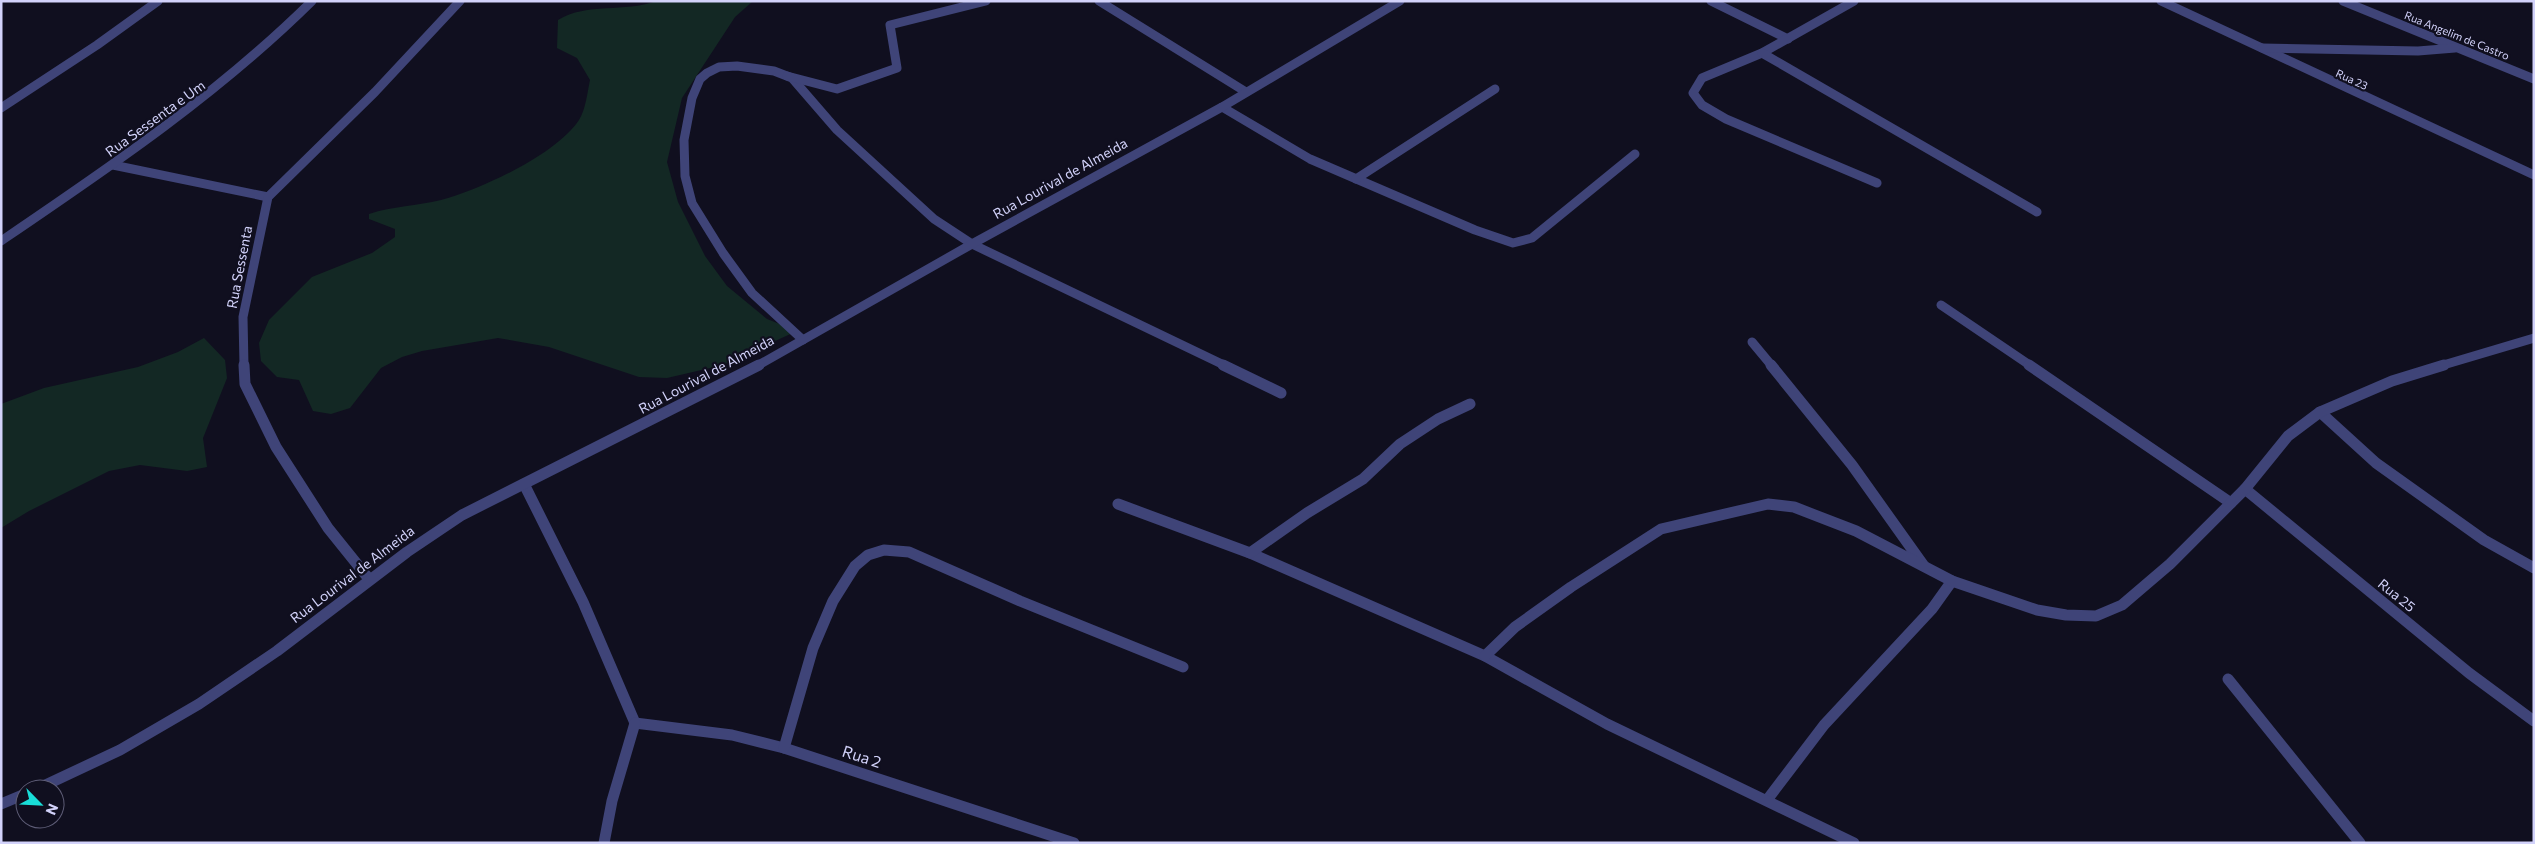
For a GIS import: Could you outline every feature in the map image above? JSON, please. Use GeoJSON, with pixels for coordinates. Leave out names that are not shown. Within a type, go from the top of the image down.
{"type":"FeatureCollection","features":[{"type":"Feature","properties":{"kind":"street"},"geometry":{"type":"LineString","coordinates":[[1,108],[158,1]]}},
{"type":"Feature","properties":{"kind":"street","name":"Rua Sessenta e Um"},"geometry":{"type":"LineString","coordinates":[[1,241],[181,118],[237,73],[312,1]]}},
{"type":"Feature","properties":{"kind":"street"},"geometry":{"type":"LineString","coordinates":[[113,165],[268,197],[375,92],[460,1]]}},
{"type":"Feature","properties":{"kind":"street"},"geometry":{"type":"LineString","coordinates":[[803,340],[752,293],[692,203],[685,176],[684,140],[692,98],[700,79],[720,67],[752,67],[837,89],[897,68],[890,25],[986,1]]}},
{"type":"Feature","properties":{"kind":"street"},"geometry":{"type":"LineString","coordinates":[[1099,1],[1246,92]]}},
{"type":"Feature","properties":{"kind":"street","name":"Rua Lourival de Almeida"},"geometry":{"type":"LineString","coordinates":[[59,779],[103,759],[195,706],[251,670],[369,579],[420,542],[462,515],[738,377],[972,244],[1222,107],[1400,1]]}},
{"type":"Feature","properties":{"kind":"street"},"geometry":{"type":"LineString","coordinates":[[1711,1],[1788,38]]}},
{"type":"Feature","properties":{"kind":"street"},"geometry":{"type":"LineString","coordinates":[[1854,1],[1762,53],[1702,78],[1693,93],[1702,105],[1726,119],[1877,183]]}},
{"type":"Feature","properties":{"kind":"street","name":"Rua 23"},"geometry":{"type":"LineString","coordinates":[[2161,1],[2256,47],[2534,175]]}},
{"type":"Feature","properties":{"kind":"street","name":"Rua Angelim de Castro"},"geometry":{"type":"LineString","coordinates":[[2343,1],[2534,79]]}},
{"type":"Feature","properties":{"kind":"street"},"geometry":{"type":"LineString","coordinates":[[2256,47],[2418,51],[2459,48]]}},
{"type":"Feature","properties":{"kind":"street"},"geometry":{"type":"LineString","coordinates":[[1762,53],[2037,212]]}},
{"type":"Feature","properties":{"kind":"street"},"geometry":{"type":"LineString","coordinates":[[787,76],[792,78],[837,130],[928,213],[972,244],[1281,393]]}},
{"type":"Feature","properties":{"kind":"street"},"geometry":{"type":"LineString","coordinates":[[1356,179],[1495,89]]}},
{"type":"Feature","properties":{"kind":"street"},"geometry":{"type":"LineString","coordinates":[[1222,107],[1310,159],[1475,230],[1513,244],[1532,238],[1635,154]]}},
{"type":"Feature","properties":{"kind":"street","name":"Rua Sessenta"},"geometry":{"type":"LineString","coordinates":[[268,197],[243,316],[245,384],[276,447],[328,528],[369,579]]}},
{"type":"Feature","properties":{"kind":"street"},"geometry":{"type":"LineString","coordinates":[[1941,305],[2231,503]]}},
{"type":"Feature","properties":{"kind":"street"},"geometry":{"type":"LineString","coordinates":[[1485,656],[1515,627],[1571,586],[1661,529],[1768,504],[1794,507],[1823,518],[1952,581],[2037,610],[2066,615],[2096,616],[2122,605],[2170,564],[2245,489],[2288,436],[2320,412],[2392,381],[2534,338]]}},
{"type":"Feature","properties":{"kind":"street"},"geometry":{"type":"LineString","coordinates":[[1752,342],[1852,465],[1924,566]]}},
{"type":"Feature","properties":{"kind":"street"},"geometry":{"type":"LineString","coordinates":[[1250,553],[1307,513],[1363,479],[1400,444],[1438,419],[1470,404]]}},
{"type":"Feature","properties":{"kind":"street"},"geometry":{"type":"LineString","coordinates":[[2320,412],[2376,464],[2484,540],[2534,568]]}},
{"type":"Feature","properties":{"kind":"street"},"geometry":{"type":"LineString","coordinates":[[524,484],[562,554],[607,653],[635,723],[612,801],[604,843]]}},
{"type":"Feature","properties":{"kind":"street","name":"Rua 25"},"geometry":{"type":"LineString","coordinates":[[2245,489],[2469,673],[2534,720]]}},
{"type":"Feature","properties":{"kind":"street"},"geometry":{"type":"LineString","coordinates":[[1118,504],[1250,553],[1485,656],[1607,724],[1854,843]]}},
{"type":"Feature","properties":{"kind":"street"},"geometry":{"type":"LineString","coordinates":[[784,748],[813,648],[833,601],[855,566],[868,555],[884,550],[908,552],[1020,601],[1184,667]]}},
{"type":"Feature","properties":{"kind":"street"},"geometry":{"type":"LineString","coordinates":[[1767,800],[1824,725],[1932,609],[1952,581]]}},
{"type":"Feature","properties":{"kind":"street"},"geometry":{"type":"LineString","coordinates":[[2228,679],[2360,843]]}},
{"type":"Feature","properties":{"kind":"street","name":"Rua 2"},"geometry":{"type":"LineString","coordinates":[[635,723],[732,736],[784,748],[1074,843]]}},
{"type":"Feature","properties":{"kind":"street"},"geometry":{"type":"LineString","coordinates":[[1,804],[15,798]]}},
{"type":"Feature","properties":{"kind":"green space"},"geometry":{"type":"Polygon","coordinates":[[[656,1],[753,1],[735,17],[682,98],[667,162],[678,202],[705,256],[727,286],[767,319],[797,331],[723,365],[667,378],[639,377],[549,347],[498,338],[422,351],[402,357],[381,368],[350,408],[331,414],[313,411],[299,380],[277,377],[261,361],[259,343],[269,320],[312,277],[372,253],[395,237],[395,229],[369,219],[369,214],[441,200],[476,188],[536,158],[568,133],[579,120],[586,101],[590,80],[577,58],[557,48],[558,20],[581,11],[644,5],[656,1]]]}},
{"type":"Feature","properties":{"kind":"green space"},"geometry":{"type":"Polygon","coordinates":[[[204,338],[225,360],[227,378],[203,438],[207,467],[187,471],[140,465],[109,471],[29,511],[1,528],[1,404],[44,388],[138,367],[178,352],[204,338]]]}}]}
